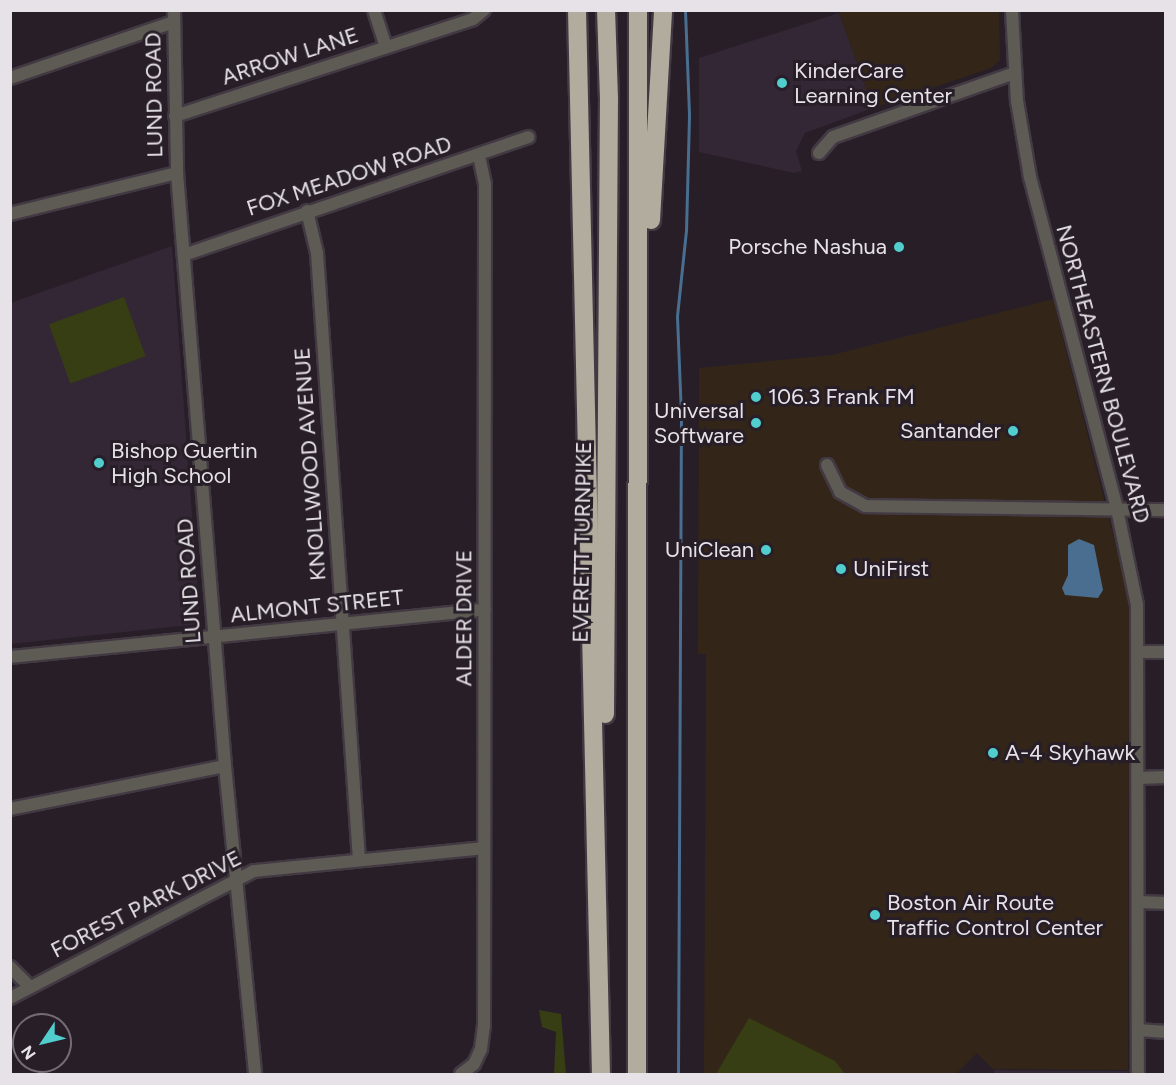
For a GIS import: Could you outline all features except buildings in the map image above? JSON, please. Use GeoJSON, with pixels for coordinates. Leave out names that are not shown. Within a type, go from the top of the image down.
{"type":"FeatureCollection","features":[{"type":"Feature","properties":{"kind":"highway"},"geometry":{"type":"LineString","coordinates":[[576,10],[579,40],[602,1074]]}},
{"type":"Feature","properties":{"kind":"highway","name":"EVERETT TURNPIKE"},"geometry":{"type":"LineString","coordinates":[[602,1074],[609,99],[606,10]]}},
{"type":"Feature","properties":{"kind":"highway"},"geometry":{"type":"LineString","coordinates":[[637,1074],[640,350],[638,10]]}},
{"type":"Feature","properties":{"kind":"highway"},"geometry":{"type":"LineString","coordinates":[[640,350],[659,134],[663,10]]}},
{"type":"Feature","properties":{"kind":"street"},"geometry":{"type":"LineString","coordinates":[[374,10],[386,47]]}},
{"type":"Feature","properties":{"kind":"street","name":"ARROW LANE"},"geometry":{"type":"LineString","coordinates":[[175,116],[474,19],[484,10]]}},
{"type":"Feature","properties":{"kind":"street","name":"NORTHEASTERN BOULEVARD"},"geometry":{"type":"LineString","coordinates":[[1012,10],[1015,73],[1030,177],[1118,509],[1134,580],[1138,652],[1138,1074]]}},
{"type":"Feature","properties":{"kind":"street"},"geometry":{"type":"LineString","coordinates":[[10,78],[174,16]]}},
{"type":"Feature","properties":{"kind":"street","name":"LUND ROAD"},"geometry":{"type":"LineString","coordinates":[[174,16],[177,173],[225,766],[255,1074]]}},
{"type":"Feature","properties":{"kind":"street"},"geometry":{"type":"LineString","coordinates":[[819,153],[833,137],[1015,73]]}},
{"type":"Feature","properties":{"kind":"street","name":"FOX MEADOW ROAD"},"geometry":{"type":"LineString","coordinates":[[184,255],[528,137]]}},
{"type":"Feature","properties":{"kind":"street","name":"ALDER DRIVE"},"geometry":{"type":"LineString","coordinates":[[461,1074],[474,1064],[481,1049],[484,1026],[485,184],[479,154]]}},
{"type":"Feature","properties":{"kind":"street"},"geometry":{"type":"LineString","coordinates":[[10,214],[177,173]]}},
{"type":"Feature","properties":{"kind":"street","name":"KNOLLWOOD AVENUE"},"geometry":{"type":"LineString","coordinates":[[307,211],[317,253],[359,859]]}},
{"type":"Feature","properties":{"kind":"street"},"geometry":{"type":"LineString","coordinates":[[827,465],[840,492],[866,506],[1166,510]]}},
{"type":"Feature","properties":{"kind":"street","name":"ALMONT STREET"},"geometry":{"type":"LineString","coordinates":[[10,657],[485,610]]}},
{"type":"Feature","properties":{"kind":"street"},"geometry":{"type":"LineString","coordinates":[[1138,652],[1166,652]]}},
{"type":"Feature","properties":{"kind":"street"},"geometry":{"type":"LineString","coordinates":[[10,808],[225,766]]}},
{"type":"Feature","properties":{"kind":"street"},"geometry":{"type":"LineString","coordinates":[[1139,778],[1166,777]]}},
{"type":"Feature","properties":{"kind":"street","name":"FOREST PARK DRIVE"},"geometry":{"type":"LineString","coordinates":[[10,998],[254,871],[484,848]]}},
{"type":"Feature","properties":{"kind":"street"},"geometry":{"type":"LineString","coordinates":[[1139,902],[1166,903]]}},
{"type":"Feature","properties":{"kind":"street"},"geometry":{"type":"LineString","coordinates":[[10,967],[30,987]]}},
{"type":"Feature","properties":{"kind":"street"},"geometry":{"type":"LineString","coordinates":[[1138,1030],[1166,1032]]}},
{"type":"Feature","properties":{"kind":"shaded area"},"geometry":{"type":"Polygon","coordinates":[[[847,10],[999,11],[1000,60],[991,68],[873,108],[839,13],[847,10]]]}},
{"type":"Feature","properties":{"kind":"shaded area","name":"KinderCare Learning Center"},"geometry":{"type":"Polygon","coordinates":[[[839,13],[873,108],[805,133],[796,151],[802,171],[794,173],[699,152],[699,58],[839,13]]]}},
{"type":"Feature","properties":{"kind":"shaded area","name":"Bishop Guertin High School"},"geometry":{"type":"Polygon","coordinates":[[[172,246],[200,624],[11,644],[10,303],[172,246]]]}},
{"type":"Feature","properties":{"kind":"shaded area"},"geometry":{"type":"Polygon","coordinates":[[[1053,299],[1129,597],[1128,1070],[993,1069],[977,1053],[956,1074],[704,1074],[706,654],[698,654],[699,368],[832,355],[1053,299]]]}},
{"type":"Feature","properties":{"kind":"shaded area"},"geometry":{"type":"Polygon","coordinates":[[[994,1070],[1129,1071],[1129,1074],[994,1074],[994,1070]]]}},
{"type":"Feature","properties":{"kind":"green space"},"geometry":{"type":"Polygon","coordinates":[[[124,297],[146,356],[70,384],[49,324],[124,297]]]}},
{"type":"Feature","properties":{"kind":"green space"},"geometry":{"type":"Polygon","coordinates":[[[539,1010],[561,1014],[566,1074],[554,1074],[556,1032],[542,1027],[539,1010]]]}},
{"type":"Feature","properties":{"kind":"green space"},"geometry":{"type":"Polygon","coordinates":[[[749,1018],[835,1061],[845,1074],[716,1074],[749,1018]]]}},
{"type":"Feature","properties":{"kind":"water"},"geometry":{"type":"Polygon","coordinates":[[[1079,539],[1094,545],[1103,590],[1098,598],[1065,595],[1062,588],[1068,575],[1068,545],[1079,539]]]}},
{"type":"Feature","properties":{"kind":"waterway"},"geometry":{"type":"LineString","coordinates":[[678,1074],[681,416],[677,316],[686,231],[689,114],[685,10]]}},
{"type":"Feature","properties":{"kind":"place","name":"KinderCare Learning Center"},"geometry":{"type":"Point","coordinates":[782,83]}},
{"type":"Feature","properties":{"kind":"place","name":"Porsche Nashua"},"geometry":{"type":"Point","coordinates":[899,247]}},
{"type":"Feature","properties":{"kind":"place","name":"106.3 Frank FM"},"geometry":{"type":"Point","coordinates":[756,397]}},
{"type":"Feature","properties":{"kind":"place","name":"Universal Software"},"geometry":{"type":"Point","coordinates":[756,423]}},
{"type":"Feature","properties":{"kind":"place","name":"Santander"},"geometry":{"type":"Point","coordinates":[1013,431]}},
{"type":"Feature","properties":{"kind":"place","name":"Bishop Guertin High School"},"geometry":{"type":"Point","coordinates":[99,463]}},
{"type":"Feature","properties":{"kind":"place","name":"UniClean"},"geometry":{"type":"Point","coordinates":[766,550]}},
{"type":"Feature","properties":{"kind":"place","name":"UniFirst"},"geometry":{"type":"Point","coordinates":[841,569]}},
{"type":"Feature","properties":{"kind":"place","name":"A-4 Skyhawk"},"geometry":{"type":"Point","coordinates":[993,753]}},
{"type":"Feature","properties":{"kind":"place","name":"Boston Air Route Traffic Control Center"},"geometry":{"type":"Point","coordinates":[875,915]}}]}
